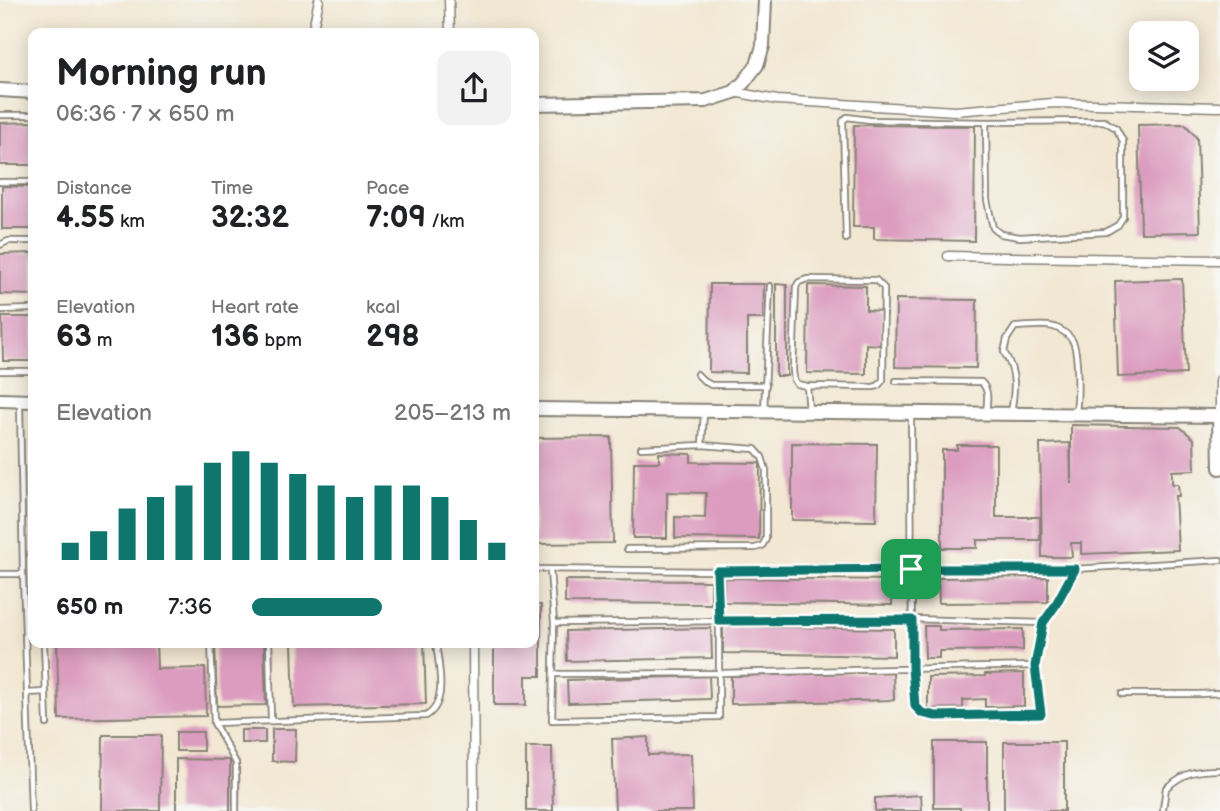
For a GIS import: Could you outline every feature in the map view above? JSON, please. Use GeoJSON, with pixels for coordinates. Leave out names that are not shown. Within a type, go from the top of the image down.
{"type":"FeatureCollection","features":[{"type":"Feature","properties":{"kind":"street"},"geometry":{"type":"LineString","coordinates":[[313,28],[319,0]]}},
{"type":"Feature","properties":{"kind":"street"},"geometry":{"type":"LineString","coordinates":[[449,0],[450,28]]}},
{"type":"Feature","properties":{"kind":"street"},"geometry":{"type":"LineString","coordinates":[[539,104],[706,101],[734,92],[757,65],[763,46],[765,0]]}},
{"type":"Feature","properties":{"kind":"street"},"geometry":{"type":"LineString","coordinates":[[0,90],[28,92]]}},
{"type":"Feature","properties":{"kind":"street"},"geometry":{"type":"LineString","coordinates":[[734,92],[777,100],[955,111],[1053,103],[1220,107]]}},
{"type":"Feature","properties":{"kind":"street"},"geometry":{"type":"LineString","coordinates":[[948,257],[1220,260]]}},
{"type":"Feature","properties":{"kind":"street"},"geometry":{"type":"LineString","coordinates":[[1220,380],[1220,468]]}},
{"type":"Feature","properties":{"kind":"street"},"geometry":{"type":"LineString","coordinates":[[0,400],[27,401]]}},
{"type":"Feature","properties":{"kind":"street"},"geometry":{"type":"LineString","coordinates":[[539,409],[1220,416]]}},
{"type":"Feature","properties":{"kind":"street"},"geometry":{"type":"LineString","coordinates":[[473,648],[474,811]]}},
{"type":"Feature","properties":{"kind":"lane"},"geometry":{"type":"LineString","coordinates":[[846,105],[847,117],[843,121],[846,239]]}},
{"type":"Feature","properties":{"kind":"lane"},"geometry":{"type":"LineString","coordinates":[[0,115],[28,115]]}},
{"type":"Feature","properties":{"kind":"lane"},"geometry":{"type":"LineString","coordinates":[[847,117],[870,120],[986,122],[1104,121],[1116,128],[1123,141],[1123,217],[1118,225],[1106,232],[1020,237],[1000,234],[993,228],[987,200],[986,122]]}},
{"type":"Feature","properties":{"kind":"lane"},"geometry":{"type":"LineString","coordinates":[[0,182],[28,181]]}},
{"type":"Feature","properties":{"kind":"lane"},"geometry":{"type":"LineString","coordinates":[[0,245],[8,241],[28,241]]}},
{"type":"Feature","properties":{"kind":"lane"},"geometry":{"type":"LineString","coordinates":[[807,279],[876,280],[884,288],[883,380],[873,387],[807,386],[797,384],[794,380],[796,287],[799,282],[807,279]]}},
{"type":"Feature","properties":{"kind":"lane"},"geometry":{"type":"LineString","coordinates":[[764,412],[770,286]]}},
{"type":"Feature","properties":{"kind":"lane"},"geometry":{"type":"LineString","coordinates":[[0,310],[28,309]]}},
{"type":"Feature","properties":{"kind":"lane"},"geometry":{"type":"LineString","coordinates":[[1010,415],[1014,379],[1012,365],[1004,352],[1007,339],[1015,327],[1051,326],[1073,340],[1078,399],[1075,415]]}},
{"type":"Feature","properties":{"kind":"lane"},"geometry":{"type":"LineString","coordinates":[[0,371],[28,371]]}},
{"type":"Feature","properties":{"kind":"lane"},"geometry":{"type":"LineString","coordinates":[[697,374],[711,385],[766,385]]}},
{"type":"Feature","properties":{"kind":"lane"},"geometry":{"type":"LineString","coordinates":[[895,381],[981,382],[987,395],[986,414]]}},
{"type":"Feature","properties":{"kind":"lane"},"geometry":{"type":"LineString","coordinates":[[807,386],[809,412]]}},
{"type":"Feature","properties":{"kind":"lane"},"geometry":{"type":"LineString","coordinates":[[27,401],[23,574],[31,811]]}},
{"type":"Feature","properties":{"kind":"lane"},"geometry":{"type":"LineString","coordinates":[[702,445],[704,411]]}},
{"type":"Feature","properties":{"kind":"lane"},"geometry":{"type":"LineString","coordinates":[[911,414],[912,668],[915,706],[922,713],[936,716],[1041,714],[1035,666],[1043,623],[1075,569]]}},
{"type":"Feature","properties":{"kind":"lane"},"geometry":{"type":"LineString","coordinates":[[627,549],[762,547],[766,539],[766,470],[762,457],[755,449],[702,445],[642,448]]}},
{"type":"Feature","properties":{"kind":"lane"},"geometry":{"type":"LineString","coordinates":[[539,569],[1075,569],[1220,561]]}},
{"type":"Feature","properties":{"kind":"lane"},"geometry":{"type":"LineString","coordinates":[[550,570],[554,622],[552,720],[719,717],[717,571]]}},
{"type":"Feature","properties":{"kind":"lane"},"geometry":{"type":"LineString","coordinates":[[0,574],[23,574]]}},
{"type":"Feature","properties":{"kind":"lane"},"geometry":{"type":"LineString","coordinates":[[554,622],[912,620],[1043,623]]}},
{"type":"Feature","properties":{"kind":"lane"},"geometry":{"type":"LineString","coordinates":[[44,648],[47,723]]}},
{"type":"Feature","properties":{"kind":"lane"},"geometry":{"type":"LineString","coordinates":[[211,648],[214,723],[236,763],[236,811]]}},
{"type":"Feature","properties":{"kind":"lane"},"geometry":{"type":"LineString","coordinates":[[270,648],[271,720]]}},
{"type":"Feature","properties":{"kind":"lane"},"geometry":{"type":"LineString","coordinates":[[214,723],[426,716],[437,707],[440,691],[436,648]]}},
{"type":"Feature","properties":{"kind":"lane"},"geometry":{"type":"LineString","coordinates":[[554,674],[1035,666]]}},
{"type":"Feature","properties":{"kind":"lane"},"geometry":{"type":"LineString","coordinates":[[27,693],[46,692]]}},
{"type":"Feature","properties":{"kind":"lane"},"geometry":{"type":"LineString","coordinates":[[1122,694],[1220,693]]}},
{"type":"Feature","properties":{"kind":"lane"},"geometry":{"type":"LineString","coordinates":[[1163,809],[1166,788],[1179,777],[1191,772],[1220,770]]}},
{"type":"Feature","properties":{"kind":"building"},"geometry":{"type":"Polygon","coordinates":[[[28,122],[28,165],[0,165],[0,123],[28,122]]]}},
{"type":"Feature","properties":{"kind":"building"},"geometry":{"type":"Polygon","coordinates":[[[1185,124],[1197,138],[1200,232],[1141,233],[1138,125],[1185,124]]]}},
{"type":"Feature","properties":{"kind":"building"},"geometry":{"type":"Polygon","coordinates":[[[854,125],[975,126],[974,241],[874,239],[874,227],[853,227],[854,125]]]}},
{"type":"Feature","properties":{"kind":"building"},"geometry":{"type":"Polygon","coordinates":[[[2,186],[28,187],[28,229],[2,229],[2,186]]]}},
{"type":"Feature","properties":{"kind":"building"},"geometry":{"type":"Polygon","coordinates":[[[28,253],[28,295],[0,294],[0,254],[28,253]]]}},
{"type":"Feature","properties":{"kind":"building"},"geometry":{"type":"Polygon","coordinates":[[[1182,279],[1186,374],[1118,377],[1115,281],[1182,279]]]}},
{"type":"Feature","properties":{"kind":"building"},"geometry":{"type":"Polygon","coordinates":[[[710,284],[764,284],[763,319],[747,319],[747,373],[709,372],[710,284]]]}},
{"type":"Feature","properties":{"kind":"building"},"geometry":{"type":"Polygon","coordinates":[[[776,284],[787,285],[787,376],[776,376],[776,284]]]}},
{"type":"Feature","properties":{"kind":"building"},"geometry":{"type":"Polygon","coordinates":[[[808,285],[866,286],[866,310],[882,311],[881,345],[866,344],[866,374],[807,373],[808,285]]]}},
{"type":"Feature","properties":{"kind":"building"},"geometry":{"type":"Polygon","coordinates":[[[896,299],[977,300],[976,368],[895,367],[896,299]]]}},
{"type":"Feature","properties":{"kind":"building"},"geometry":{"type":"Polygon","coordinates":[[[2,317],[28,317],[28,361],[3,361],[2,317]]]}},
{"type":"Feature","properties":{"kind":"building"},"geometry":{"type":"Polygon","coordinates":[[[1071,425],[1180,427],[1194,439],[1195,470],[1172,471],[1172,484],[1178,484],[1179,496],[1175,496],[1178,550],[1081,554],[1081,543],[1071,543],[1072,557],[1042,557],[1040,444],[1070,443],[1071,484],[1071,425]]]}},
{"type":"Feature","properties":{"kind":"building"},"geometry":{"type":"Polygon","coordinates":[[[611,437],[613,543],[539,544],[539,438],[611,437]]]}},
{"type":"Feature","properties":{"kind":"building"},"geometry":{"type":"Polygon","coordinates":[[[792,443],[877,444],[876,521],[792,520],[792,443]]]}},
{"type":"Feature","properties":{"kind":"building"},"geometry":{"type":"Polygon","coordinates":[[[957,445],[996,445],[996,517],[1040,517],[1040,540],[977,540],[977,548],[942,548],[942,450],[957,450],[957,445]]]}},
{"type":"Feature","properties":{"kind":"building"},"geometry":{"type":"Polygon","coordinates":[[[659,453],[691,454],[691,462],[760,463],[759,539],[675,538],[675,517],[705,518],[706,493],[667,492],[667,538],[633,538],[634,462],[659,462],[659,453]]]}},
{"type":"Feature","properties":{"kind":"building"},"geometry":{"type":"Polygon","coordinates":[[[1048,577],[1048,602],[939,603],[938,578],[1048,577]]]}},
{"type":"Feature","properties":{"kind":"building"},"geometry":{"type":"Polygon","coordinates":[[[724,578],[893,580],[892,605],[724,602],[724,578]]]}},
{"type":"Feature","properties":{"kind":"building"},"geometry":{"type":"Polygon","coordinates":[[[565,580],[711,581],[711,604],[565,603],[565,580]]]}},
{"type":"Feature","properties":{"kind":"building"},"geometry":{"type":"Polygon","coordinates":[[[541,605],[541,676],[526,676],[526,705],[494,705],[494,648],[539,648],[541,605]]]}},
{"type":"Feature","properties":{"kind":"building"},"geometry":{"type":"Polygon","coordinates":[[[723,626],[894,629],[894,656],[723,653],[723,626]]]}},
{"type":"Feature","properties":{"kind":"building"},"geometry":{"type":"Polygon","coordinates":[[[924,626],[939,626],[939,630],[1023,629],[1023,650],[939,651],[939,658],[925,658],[924,626]]]}},
{"type":"Feature","properties":{"kind":"building"},"geometry":{"type":"Polygon","coordinates":[[[711,628],[712,658],[567,661],[566,631],[711,628]]]}},
{"type":"Feature","properties":{"kind":"building"},"geometry":{"type":"Polygon","coordinates":[[[57,648],[156,648],[157,669],[205,668],[206,716],[59,719],[57,648]]]}},
{"type":"Feature","properties":{"kind":"building"},"geometry":{"type":"Polygon","coordinates":[[[215,648],[264,648],[266,705],[217,706],[215,648]]]}},
{"type":"Feature","properties":{"kind":"building"},"geometry":{"type":"Polygon","coordinates":[[[292,648],[424,648],[426,704],[294,707],[292,648]]]}},
{"type":"Feature","properties":{"kind":"building"},"geometry":{"type":"Polygon","coordinates":[[[893,672],[894,700],[731,704],[731,676],[893,672]]]}},
{"type":"Feature","properties":{"kind":"building"},"geometry":{"type":"Polygon","coordinates":[[[1024,673],[1024,706],[985,707],[985,699],[963,700],[963,708],[928,709],[928,677],[1024,673]]]}},
{"type":"Feature","properties":{"kind":"building"},"geometry":{"type":"Polygon","coordinates":[[[709,676],[710,699],[568,703],[567,680],[709,676]]]}},
{"type":"Feature","properties":{"kind":"building"},"geometry":{"type":"Polygon","coordinates":[[[272,729],[296,729],[295,762],[272,761],[272,729]]]}},
{"type":"Feature","properties":{"kind":"building"},"geometry":{"type":"Polygon","coordinates":[[[241,730],[265,730],[265,743],[241,743],[241,730]]]}},
{"type":"Feature","properties":{"kind":"building"},"geometry":{"type":"Polygon","coordinates":[[[176,732],[203,732],[203,751],[176,751],[176,732]]]}},
{"type":"Feature","properties":{"kind":"building"},"geometry":{"type":"Polygon","coordinates":[[[103,735],[161,735],[160,811],[102,811],[103,735]]]}},
{"type":"Feature","properties":{"kind":"building"},"geometry":{"type":"Polygon","coordinates":[[[648,737],[648,755],[691,754],[693,811],[615,811],[612,739],[648,737]]]}},
{"type":"Feature","properties":{"kind":"building"},"geometry":{"type":"Polygon","coordinates":[[[934,742],[987,742],[987,811],[934,808],[934,742]]]}},
{"type":"Feature","properties":{"kind":"building"},"geometry":{"type":"Polygon","coordinates":[[[1004,742],[1064,742],[1064,811],[1004,811],[1004,742]]]}},
{"type":"Feature","properties":{"kind":"building"},"geometry":{"type":"Polygon","coordinates":[[[526,747],[552,747],[553,811],[526,811],[526,747]]]}},
{"type":"Feature","properties":{"kind":"building"},"geometry":{"type":"Polygon","coordinates":[[[176,759],[230,760],[230,811],[176,811],[176,759]]]}},
{"type":"Feature","properties":{"kind":"building"},"geometry":{"type":"Polygon","coordinates":[[[921,795],[922,811],[875,811],[875,798],[921,795]]]}},
{"type":"Feature","properties":{"kind":"route"},"geometry":{"type":"LineString","coordinates":[[911,569],[1075,569],[1043,623],[1035,666],[1041,714],[936,716],[922,713],[915,706],[912,620],[719,621],[717,571],[911,569]]}}]}
